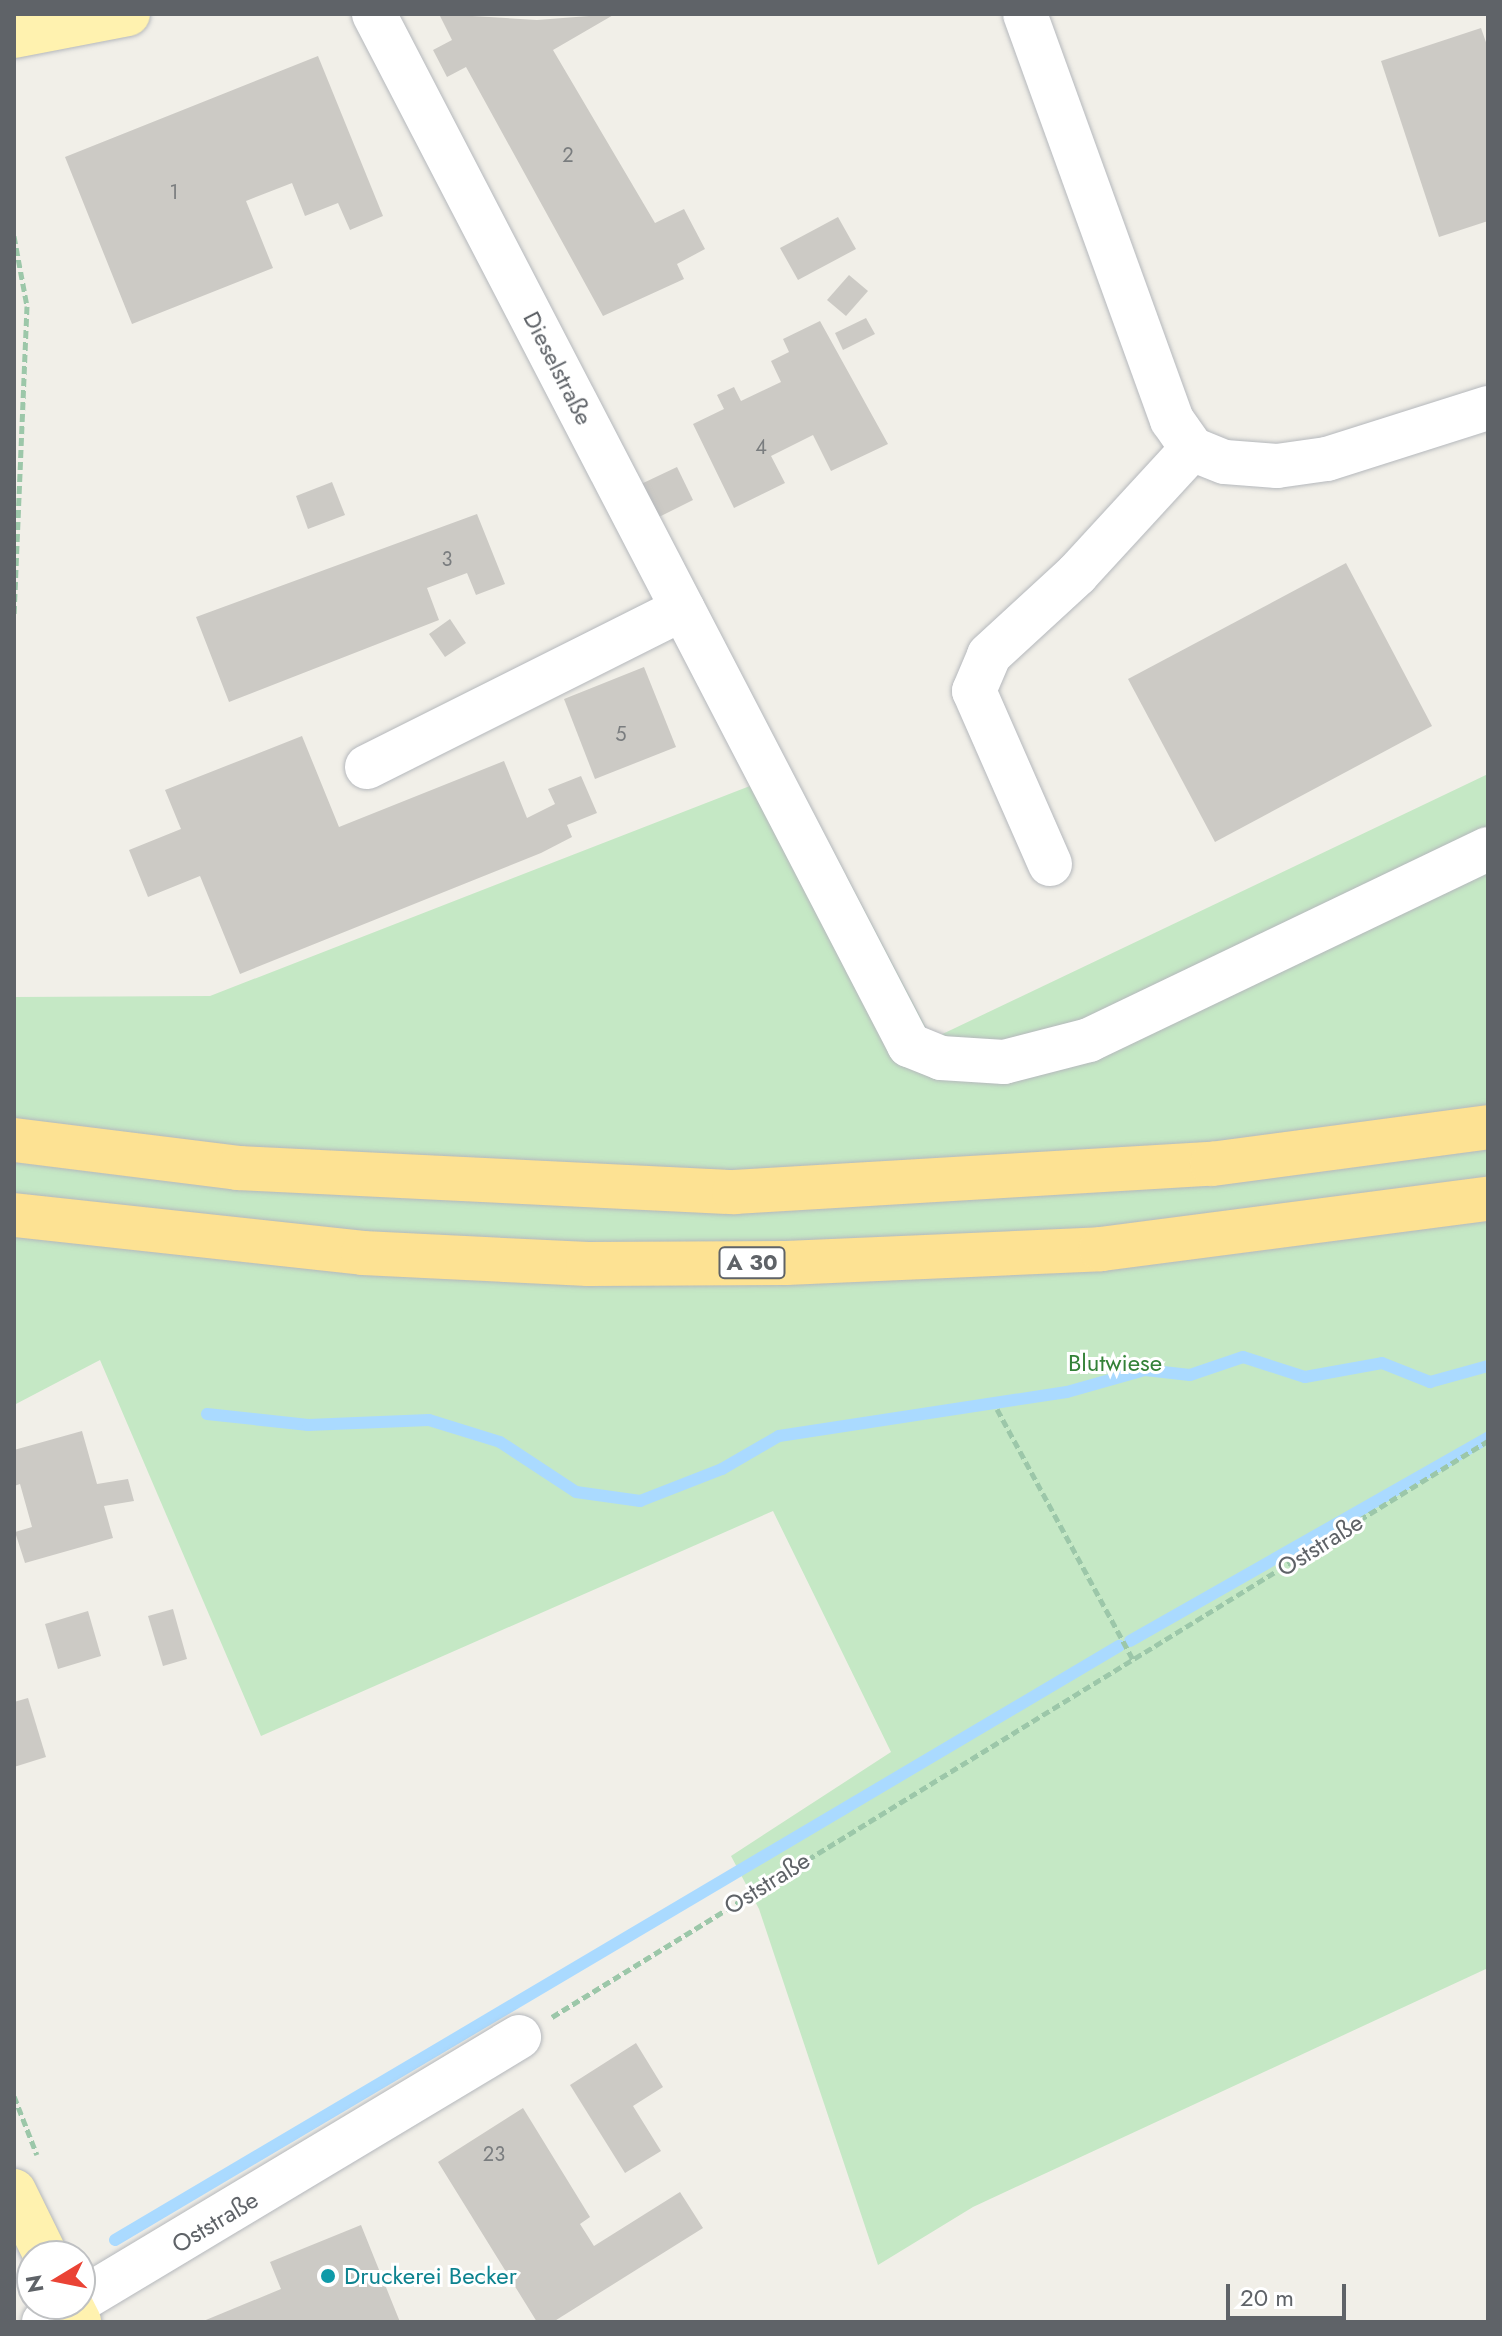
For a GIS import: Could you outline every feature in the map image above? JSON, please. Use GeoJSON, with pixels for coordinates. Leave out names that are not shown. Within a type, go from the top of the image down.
{"type":"FeatureCollection","features":[{"type":"Feature","properties":{"kind":"highway"},"geometry":{"type":"LineString","coordinates":[[14,1140],[268,1170],[734,1192],[1212,1164],[1488,1127]]}},
{"type":"Feature","properties":{"kind":"highway","name":"A 30"},"geometry":{"type":"LineString","coordinates":[[14,1215],[363,1253],[588,1264],[786,1263],[1101,1249],[1488,1199]]}},
{"type":"Feature","properties":{"kind":"main road"},"geometry":{"type":"LineString","coordinates":[[14,36],[128,14]]}},
{"type":"Feature","properties":{"kind":"main road"},"geometry":{"type":"LineString","coordinates":[[14,2191],[38,2240]]}},
{"type":"Feature","properties":{"kind":"street","name":"Dieselstraße"},"geometry":{"type":"LineString","coordinates":[[374,14],[909,1045],[941,1058],[1004,1062],[1089,1040],[1488,849]]}},
{"type":"Feature","properties":{"kind":"street"},"geometry":{"type":"LineString","coordinates":[[1025,14],[1172,420],[1192,449],[1225,462],[1277,466],[1327,459],[1488,408]]}},
{"type":"Feature","properties":{"kind":"street"},"geometry":{"type":"LineString","coordinates":[[1050,864],[974,691],[989,655],[1077,574],[1192,449]]}},
{"type":"Feature","properties":{"kind":"street"},"geometry":{"type":"LineString","coordinates":[[367,767],[683,609]]}},
{"type":"Feature","properties":{"kind":"street","name":"Oststraße"},"geometry":{"type":"LineString","coordinates":[[96,2296],[519,2037]]}},
{"type":"Feature","properties":{"kind":"path"},"geometry":{"type":"LineString","coordinates":[[14,236],[27,306],[14,615]]}},
{"type":"Feature","properties":{"kind":"path"},"geometry":{"type":"LineString","coordinates":[[997,1409],[1133,1660]]}},
{"type":"Feature","properties":{"kind":"path","name":"Oststraße"},"geometry":{"type":"LineString","coordinates":[[519,2037],[1488,1441]]}},
{"type":"Feature","properties":{"kind":"green space","name":"Blutwiese"},"geometry":{"type":"Polygon","coordinates":[[[791,770],[932,1039],[1488,774],[1488,1968],[973,2207],[878,2265],[759,1909],[731,1856],[891,1752],[773,1511],[261,1736],[100,1360],[14,1405],[14,997],[210,996],[791,770]]]}},
{"type":"Feature","properties":{"kind":"building"},"geometry":{"type":"Polygon","coordinates":[[[439,14],[537,20],[615,14],[553,50],[655,223],[684,209],[705,249],[677,264],[684,279],[603,316],[466,67],[447,77],[433,50],[452,40],[439,14]]]}},
{"type":"Feature","properties":{"kind":"building"},"geometry":{"type":"Polygon","coordinates":[[[1481,28],[1488,48],[1488,221],[1439,237],[1381,61],[1481,28]]]}},
{"type":"Feature","properties":{"kind":"building"},"geometry":{"type":"Polygon","coordinates":[[[318,56],[383,216],[350,230],[338,203],[305,216],[292,183],[246,201],[273,268],[132,324],[65,157],[318,56]]]}},
{"type":"Feature","properties":{"kind":"building"},"geometry":{"type":"Polygon","coordinates":[[[838,217],[856,249],[798,280],[780,248],[838,217]]]}},
{"type":"Feature","properties":{"kind":"building"},"geometry":{"type":"Polygon","coordinates":[[[849,275],[868,291],[846,316],[827,300],[849,275]]]}},
{"type":"Feature","properties":{"kind":"building"},"geometry":{"type":"Polygon","coordinates":[[[866,318],[875,334],[843,350],[835,333],[866,318]]]}},
{"type":"Feature","properties":{"kind":"building"},"geometry":{"type":"Polygon","coordinates":[[[820,321],[888,444],[831,471],[813,435],[771,456],[785,483],[734,508],[693,424],[724,409],[717,395],[734,387],[741,401],[781,382],[771,361],[789,352],[783,339],[820,321]]]}},
{"type":"Feature","properties":{"kind":"building"},"geometry":{"type":"Polygon","coordinates":[[[677,467],[693,500],[655,519],[639,485],[677,467]]]}},
{"type":"Feature","properties":{"kind":"building"},"geometry":{"type":"Polygon","coordinates":[[[332,482],[345,515],[308,529],[296,496],[332,482]]]}},
{"type":"Feature","properties":{"kind":"building"},"geometry":{"type":"Polygon","coordinates":[[[477,514],[505,584],[476,595],[467,573],[427,588],[439,620],[229,702],[196,617],[477,514]]]}},
{"type":"Feature","properties":{"kind":"building"},"geometry":{"type":"Polygon","coordinates":[[[1346,563],[1432,726],[1215,842],[1128,679],[1346,563]]]}},
{"type":"Feature","properties":{"kind":"building"},"geometry":{"type":"Polygon","coordinates":[[[450,619],[466,643],[445,657],[429,634],[450,619]]]}},
{"type":"Feature","properties":{"kind":"building"},"geometry":{"type":"Polygon","coordinates":[[[644,667],[676,747],[595,779],[564,699],[644,667]]]}},
{"type":"Feature","properties":{"kind":"building"},"geometry":{"type":"Polygon","coordinates":[[[302,736],[339,827],[504,761],[527,818],[555,804],[548,789],[581,776],[597,813],[567,825],[572,837],[541,853],[240,974],[200,876],[148,897],[129,850],[181,829],[165,790],[302,736]]]}},
{"type":"Feature","properties":{"kind":"building"},"geometry":{"type":"Polygon","coordinates":[[[82,1431],[97,1484],[128,1479],[134,1501],[104,1506],[113,1538],[25,1563],[15,1532],[32,1527],[20,1484],[14,1486],[14,1450],[82,1431]]]}},
{"type":"Feature","properties":{"kind":"building"},"geometry":{"type":"Polygon","coordinates":[[[173,1609],[187,1659],[163,1666],[148,1616],[173,1609]]]}},
{"type":"Feature","properties":{"kind":"building"},"geometry":{"type":"Polygon","coordinates":[[[88,1611],[101,1656],[58,1669],[45,1624],[88,1611]]]}},
{"type":"Feature","properties":{"kind":"building"},"geometry":{"type":"Polygon","coordinates":[[[28,1698],[46,1757],[14,1767],[14,1702],[28,1698]]]}},
{"type":"Feature","properties":{"kind":"building"},"geometry":{"type":"Polygon","coordinates":[[[636,2043],[663,2087],[633,2106],[661,2151],[625,2173],[570,2085],[636,2043]]]}},
{"type":"Feature","properties":{"kind":"building"},"geometry":{"type":"Polygon","coordinates":[[[523,2108],[590,2217],[580,2224],[594,2246],[680,2192],[703,2228],[553,2322],[537,2322],[438,2162],[523,2108]]]}},
{"type":"Feature","properties":{"kind":"building","name":"Druckerei Becker"},"geometry":{"type":"Polygon","coordinates":[[[361,2225],[400,2322],[201,2322],[281,2289],[270,2262],[361,2225]]]}},
{"type":"Feature","properties":{"kind":"waterway"},"geometry":{"type":"LineString","coordinates":[[207,1414],[308,1425],[429,1420],[500,1442],[576,1492],[640,1501],[722,1469],[779,1436],[1067,1392],[1145,1370],[1190,1375],[1243,1357],[1305,1377],[1382,1363],[1430,1382],[1488,1366]]}},
{"type":"Feature","properties":{"kind":"waterway"},"geometry":{"type":"LineString","coordinates":[[1130,1641],[1488,1438]]}},
{"type":"Feature","properties":{"kind":"waterway"},"geometry":{"type":"LineString","coordinates":[[115,2240],[1119,1646]]}},
{"type":"Feature","properties":{"kind":"place","name":"Druckerei Becker"},"geometry":{"type":"Point","coordinates":[328,2276]}}]}
